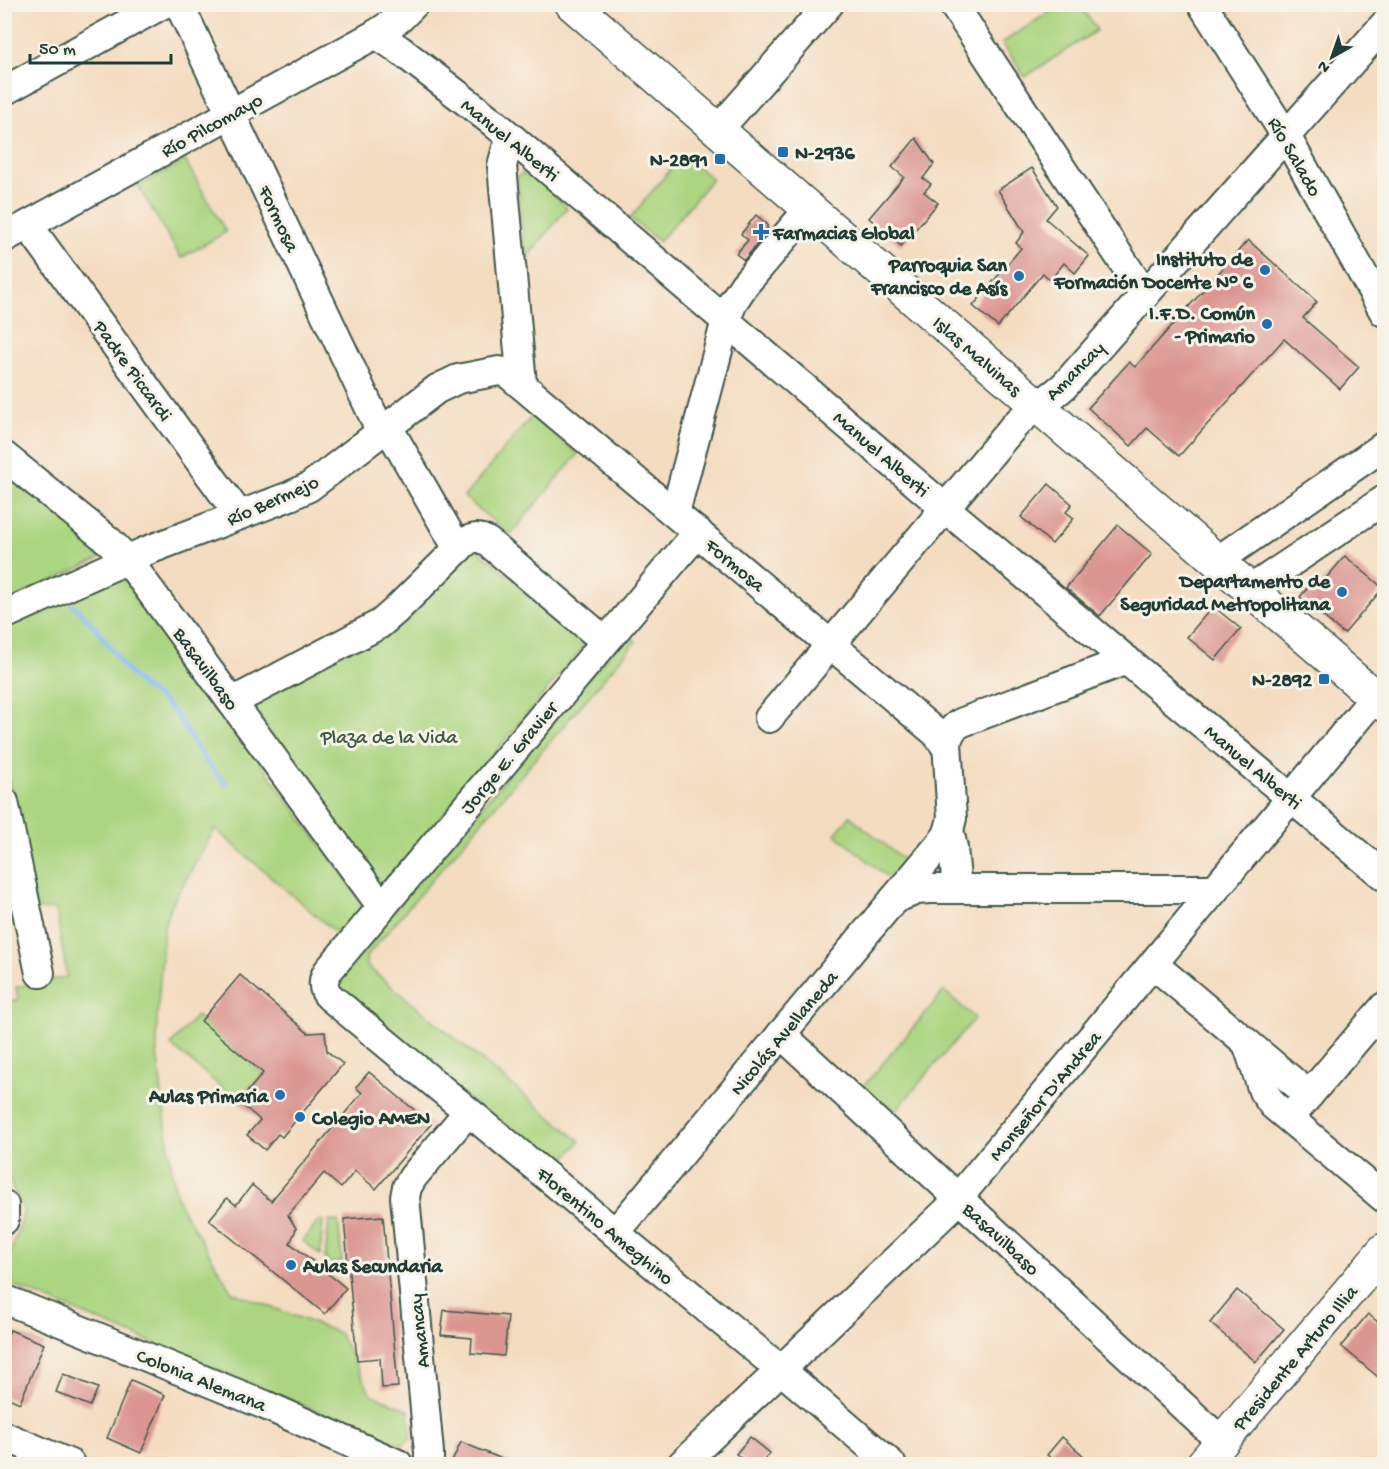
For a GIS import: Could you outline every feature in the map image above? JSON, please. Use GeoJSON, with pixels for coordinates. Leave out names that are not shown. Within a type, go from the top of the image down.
{"type":"FeatureCollection","features":[{"type":"Feature","properties":{"kind":"main road","name":"Islas Malvinas"},"geometry":{"type":"LineString","coordinates":[[572,4],[1380,701]]}},
{"type":"Feature","properties":{"kind":"main road","name":"Presidente Arturo Illia"},"geometry":{"type":"LineString","coordinates":[[1213,1453],[1384,1250]]}},
{"type":"Feature","properties":{"kind":"street"},"geometry":{"type":"LineString","coordinates":[[4,91],[163,4]]}},
{"type":"Feature","properties":{"kind":"street","name":"Formosa"},"geometry":{"type":"LineString","coordinates":[[179,4],[384,429],[458,549]]}},
{"type":"Feature","properties":{"kind":"street","name":"Río Pilcomayo"},"geometry":{"type":"LineString","coordinates":[[16,231],[376,34],[400,18],[414,4]]}},
{"type":"Feature","properties":{"kind":"street"},"geometry":{"type":"LineString","coordinates":[[718,130],[829,4]]}},
{"type":"Feature","properties":{"kind":"street"},"geometry":{"type":"LineString","coordinates":[[953,4],[1145,295]]}},
{"type":"Feature","properties":{"kind":"street","name":"Río Salado"},"geometry":{"type":"LineString","coordinates":[[1202,4],[1286,136],[1384,312]]}},
{"type":"Feature","properties":{"kind":"street","name":"Amancay"},"geometry":{"type":"LineString","coordinates":[[769,718],[1014,426],[1065,385],[1286,136],[1383,31]]}},
{"type":"Feature","properties":{"kind":"street","name":"Manuel Alberti"},"geometry":{"type":"LineString","coordinates":[[376,34],[400,50],[514,141],[945,508],[1384,876]]}},
{"type":"Feature","properties":{"kind":"street"},"geometry":{"type":"LineString","coordinates":[[514,141],[506,151],[502,166],[522,384]]}},
{"type":"Feature","properties":{"kind":"street"},"geometry":{"type":"LineString","coordinates":[[675,513],[726,320],[733,302],[744,285],[809,209]]}},
{"type":"Feature","properties":{"kind":"street","name":"Padre Piccardi"},"geometry":{"type":"LineString","coordinates":[[16,231],[239,515]]}},
{"type":"Feature","properties":{"kind":"street","name":"Río Bermejo"},"geometry":{"type":"LineString","coordinates":[[4,615],[127,559],[309,487],[437,389],[458,379],[499,371],[506,372],[522,384]]}},
{"type":"Feature","properties":{"kind":"street","name":"Formosa"},"geometry":{"type":"LineString","coordinates":[[522,384],[936,733],[946,748]]}},
{"type":"Feature","properties":{"kind":"street"},"geometry":{"type":"LineString","coordinates":[[1217,561],[1384,446]]}},
{"type":"Feature","properties":{"kind":"street","name":"Basavilbaso"},"geometry":{"type":"LineString","coordinates":[[4,456],[127,559],[382,907]]}},
{"type":"Feature","properties":{"kind":"street"},"geometry":{"type":"LineString","coordinates":[[1251,589],[1384,500]]}},
{"type":"Feature","properties":{"kind":"street","name":"Jorge E. Gravier"},"geometry":{"type":"LineString","coordinates":[[323,985],[328,971],[698,532]]}},
{"type":"Feature","properties":{"kind":"street"},"geometry":{"type":"LineString","coordinates":[[232,702],[380,624],[466,541],[473,538],[485,540],[605,641]]}},
{"type":"Feature","properties":{"kind":"street"},"geometry":{"type":"LineString","coordinates":[[957,889],[949,830],[952,818],[946,748],[948,735],[953,728],[960,723],[1127,660]]}},
{"type":"Feature","properties":{"kind":"street","name":"Monseñor D'Andrea"},"geometry":{"type":"LineString","coordinates":[[682,1464],[958,1198],[1291,798],[1380,701]]}},
{"type":"Feature","properties":{"kind":"street"},"geometry":{"type":"LineString","coordinates":[[4,802],[40,973]]}},
{"type":"Feature","properties":{"kind":"street","name":"Nicolás Avellaneda"},"geometry":{"type":"LineString","coordinates":[[615,1233],[944,840],[949,830]]}},
{"type":"Feature","properties":{"kind":"street"},"geometry":{"type":"LineString","coordinates":[[894,899],[917,890],[1215,889]]}},
{"type":"Feature","properties":{"kind":"street"},"geometry":{"type":"LineString","coordinates":[[1153,964],[1309,1095]]}},
{"type":"Feature","properties":{"kind":"street","name":"Florentino Ameghino"},"geometry":{"type":"LineString","coordinates":[[323,985],[330,997],[781,1370],[891,1464]]}},
{"type":"Feature","properties":{"kind":"street"},"geometry":{"type":"LineString","coordinates":[[1289,1119],[1384,1007]]}},
{"type":"Feature","properties":{"kind":"street","name":"Basavilbaso"},"geometry":{"type":"LineString","coordinates":[[781,1034],[958,1198],[1213,1453]]}},
{"type":"Feature","properties":{"kind":"street"},"geometry":{"type":"LineString","coordinates":[[1247,1043],[1266,1096],[1273,1106],[1384,1198]]}},
{"type":"Feature","properties":{"kind":"street","name":"Amancay"},"geometry":{"type":"LineString","coordinates":[[429,1464],[405,1197],[407,1187],[413,1177],[468,1112]]}},
{"type":"Feature","properties":{"kind":"street"},"geometry":{"type":"LineString","coordinates":[[4,1204],[4,1220]]}},
{"type":"Feature","properties":{"kind":"street","name":"Colonia Alemana"},"geometry":{"type":"LineString","coordinates":[[4,1299],[265,1405],[398,1464]]}},
{"type":"Feature","properties":{"kind":"street"},"geometry":{"type":"LineString","coordinates":[[4,1436],[70,1464]]}},
{"type":"Feature","properties":{"kind":"green space"},"geometry":{"type":"Polygon","coordinates":[[[1060,5],[1080,5],[1097,30],[1025,77],[1002,43],[1060,5]]]}},
{"type":"Feature","properties":{"kind":"green space"},"geometry":{"type":"Polygon","coordinates":[[[683,154],[712,179],[659,242],[630,218],[683,154]]]}},
{"type":"Feature","properties":{"kind":"green space"},"geometry":{"type":"Polygon","coordinates":[[[185,160],[226,232],[181,258],[138,186],[185,160]]]}},
{"type":"Feature","properties":{"kind":"green space"},"geometry":{"type":"Polygon","coordinates":[[[530,171],[567,208],[525,260],[517,176],[530,171]]]}},
{"type":"Feature","properties":{"kind":"green space"},"geometry":{"type":"Polygon","coordinates":[[[532,416],[578,454],[510,535],[464,497],[532,416]]]}},
{"type":"Feature","properties":{"kind":"green space"},"geometry":{"type":"Polygon","coordinates":[[[4,468],[100,550],[99,559],[4,603],[4,468]]]}},
{"type":"Feature","properties":{"kind":"green space","name":"Plaza de la Vida"},"geometry":{"type":"Polygon","coordinates":[[[473,546],[585,640],[584,646],[386,882],[377,881],[369,876],[255,710],[255,703],[473,546]]]}},
{"type":"Feature","properties":{"kind":"green space"},"geometry":{"type":"Polygon","coordinates":[[[124,577],[366,906],[342,938],[215,829],[173,902],[164,927],[157,1019],[157,1053],[177,1196],[232,1292],[339,1333],[371,1394],[409,1410],[411,1438],[401,1446],[13,1285],[5,1270],[24,1212],[5,1171],[5,1002],[18,1000],[16,987],[67,977],[56,909],[40,910],[33,902],[5,762],[4,623],[124,577]]]}},
{"type":"Feature","properties":{"kind":"green space"},"geometry":{"type":"Polygon","coordinates":[[[627,633],[636,641],[366,957],[367,966],[580,1141],[555,1171],[339,991],[337,979],[627,633]]]}},
{"type":"Feature","properties":{"kind":"green space"},"geometry":{"type":"Polygon","coordinates":[[[850,816],[905,861],[890,879],[835,834],[850,816]]]}},
{"type":"Feature","properties":{"kind":"green space"},"geometry":{"type":"Polygon","coordinates":[[[944,991],[975,1018],[891,1116],[861,1089],[944,991]]]}},
{"type":"Feature","properties":{"kind":"green space"},"geometry":{"type":"Polygon","coordinates":[[[196,1016],[263,1073],[239,1102],[171,1045],[196,1016]]]}},
{"type":"Feature","properties":{"kind":"green space"},"geometry":{"type":"Polygon","coordinates":[[[319,1221],[323,1221],[320,1255],[303,1241],[319,1221]]]}},
{"type":"Feature","properties":{"kind":"green space"},"geometry":{"type":"Polygon","coordinates":[[[329,1221],[338,1221],[342,1261],[332,1264],[325,1259],[329,1221]]]}},
{"type":"Feature","properties":{"kind":"green space"},"geometry":{"type":"Polygon","coordinates":[[[5,1445],[48,1464],[5,1464],[5,1445]]]}},
{"type":"Feature","properties":{"kind":"building"},"geometry":{"type":"Polygon","coordinates":[[[916,138],[934,164],[923,178],[931,184],[924,192],[938,203],[901,246],[869,218],[904,177],[892,167],[916,138]]]}},
{"type":"Feature","properties":{"kind":"building"},"geometry":{"type":"Polygon","coordinates":[[[1032,168],[1057,206],[1046,219],[1089,256],[1075,273],[1064,263],[1050,280],[1043,273],[998,327],[973,306],[1021,248],[1016,243],[1024,232],[998,190],[1032,168]]]}},
{"type":"Feature","properties":{"kind":"building"},"geometry":{"type":"Polygon","coordinates":[[[756,215],[767,224],[767,232],[744,260],[736,254],[748,240],[741,234],[756,215]]]}},
{"type":"Feature","properties":{"kind":"building"},"geometry":{"type":"Polygon","coordinates":[[[1248,240],[1317,302],[1303,318],[1359,367],[1340,389],[1284,339],[1179,456],[1147,428],[1131,446],[1088,408],[1129,362],[1135,367],[1248,240]]]}},
{"type":"Feature","properties":{"kind":"building"},"geometry":{"type":"Polygon","coordinates":[[[1049,484],[1072,504],[1066,512],[1074,518],[1052,544],[1021,517],[1049,484]]]}},
{"type":"Feature","properties":{"kind":"building"},"geometry":{"type":"Polygon","coordinates":[[[1118,525],[1152,554],[1100,616],[1066,588],[1118,525]]]}},
{"type":"Feature","properties":{"kind":"building","name":"Departamento de Seguridad Metropolitana"},"geometry":{"type":"Polygon","coordinates":[[[1345,556],[1383,588],[1344,634],[1300,597],[1316,578],[1322,583],[1345,556]]]}},
{"type":"Feature","properties":{"kind":"building"},"geometry":{"type":"Polygon","coordinates":[[[1213,606],[1241,629],[1215,660],[1187,637],[1213,606]]]}},
{"type":"Feature","properties":{"kind":"building"},"geometry":{"type":"Polygon","coordinates":[[[240,975],[308,1033],[325,1032],[327,1051],[343,1064],[282,1137],[278,1134],[265,1150],[247,1135],[260,1120],[239,1102],[263,1073],[201,1021],[240,975]]]}},
{"type":"Feature","properties":{"kind":"building"},"geometry":{"type":"Polygon","coordinates":[[[369,1072],[431,1124],[376,1189],[355,1171],[341,1188],[324,1173],[288,1215],[296,1228],[290,1243],[346,1288],[325,1314],[209,1220],[227,1198],[236,1205],[252,1185],[271,1201],[362,1093],[356,1087],[369,1072]]]}},
{"type":"Feature","properties":{"kind":"building"},"geometry":{"type":"Polygon","coordinates":[[[383,1216],[398,1387],[382,1388],[380,1358],[357,1360],[344,1219],[383,1216]]]}},
{"type":"Feature","properties":{"kind":"building"},"geometry":{"type":"Polygon","coordinates":[[[1237,1290],[1284,1329],[1256,1362],[1210,1323],[1237,1290]]]}},
{"type":"Feature","properties":{"kind":"building"},"geometry":{"type":"Polygon","coordinates":[[[444,1310],[508,1316],[504,1356],[471,1353],[472,1338],[441,1335],[444,1310]]]}},
{"type":"Feature","properties":{"kind":"building"},"geometry":{"type":"Polygon","coordinates":[[[1368,1314],[1384,1327],[1384,1382],[1341,1346],[1368,1314]]]}},
{"type":"Feature","properties":{"kind":"building"},"geometry":{"type":"Polygon","coordinates":[[[10,1330],[44,1344],[20,1403],[4,1396],[4,1343],[10,1330]]]}},
{"type":"Feature","properties":{"kind":"building"},"geometry":{"type":"Polygon","coordinates":[[[63,1374],[98,1388],[90,1406],[56,1392],[63,1374]]]}},
{"type":"Feature","properties":{"kind":"building"},"geometry":{"type":"Polygon","coordinates":[[[131,1380],[165,1395],[141,1453],[107,1438],[131,1380]]]}},
{"type":"Feature","properties":{"kind":"building"},"geometry":{"type":"Polygon","coordinates":[[[750,1437],[770,1453],[761,1464],[749,1464],[736,1454],[750,1437]]]}},
{"type":"Feature","properties":{"kind":"building"},"geometry":{"type":"Polygon","coordinates":[[[1062,1437],[1093,1464],[1058,1464],[1047,1455],[1062,1437]]]}},
{"type":"Feature","properties":{"kind":"building"},"geometry":{"type":"Polygon","coordinates":[[[461,1442],[514,1464],[451,1464],[461,1442]]]}},
{"type":"Feature","properties":{"kind":"waterway"},"geometry":{"type":"LineString","coordinates":[[73,605],[96,628],[128,672],[176,715],[206,762],[226,784]]}},
{"type":"Feature","properties":{"kind":"place","name":"N-2936"},"geometry":{"type":"Point","coordinates":[783,152]}},
{"type":"Feature","properties":{"kind":"place","name":"N-2891"},"geometry":{"type":"Point","coordinates":[720,159]}},
{"type":"Feature","properties":{"kind":"place","name":"Farmacias Global"},"geometry":{"type":"Point","coordinates":[761,232]}},
{"type":"Feature","properties":{"kind":"place","name":"Instituto de Formación Docente N° 6"},"geometry":{"type":"Point","coordinates":[1265,270]}},
{"type":"Feature","properties":{"kind":"place","name":"Parroquia San Francisco de Asís"},"geometry":{"type":"Point","coordinates":[1019,276]}},
{"type":"Feature","properties":{"kind":"place","name":"I.F.D. Común - Primario"},"geometry":{"type":"Point","coordinates":[1267,324]}},
{"type":"Feature","properties":{"kind":"place","name":"Departamento de Seguridad Metropolitana"},"geometry":{"type":"Point","coordinates":[1342,592]}},
{"type":"Feature","properties":{"kind":"place","name":"N-2892"},"geometry":{"type":"Point","coordinates":[1324,679]}},
{"type":"Feature","properties":{"kind":"place","name":"Aulas Primaria"},"geometry":{"type":"Point","coordinates":[280,1095]}},
{"type":"Feature","properties":{"kind":"place","name":"Colegio AMEN"},"geometry":{"type":"Point","coordinates":[300,1117]}},
{"type":"Feature","properties":{"kind":"place","name":"Aulas Secundaria"},"geometry":{"type":"Point","coordinates":[291,1265]}}]}
